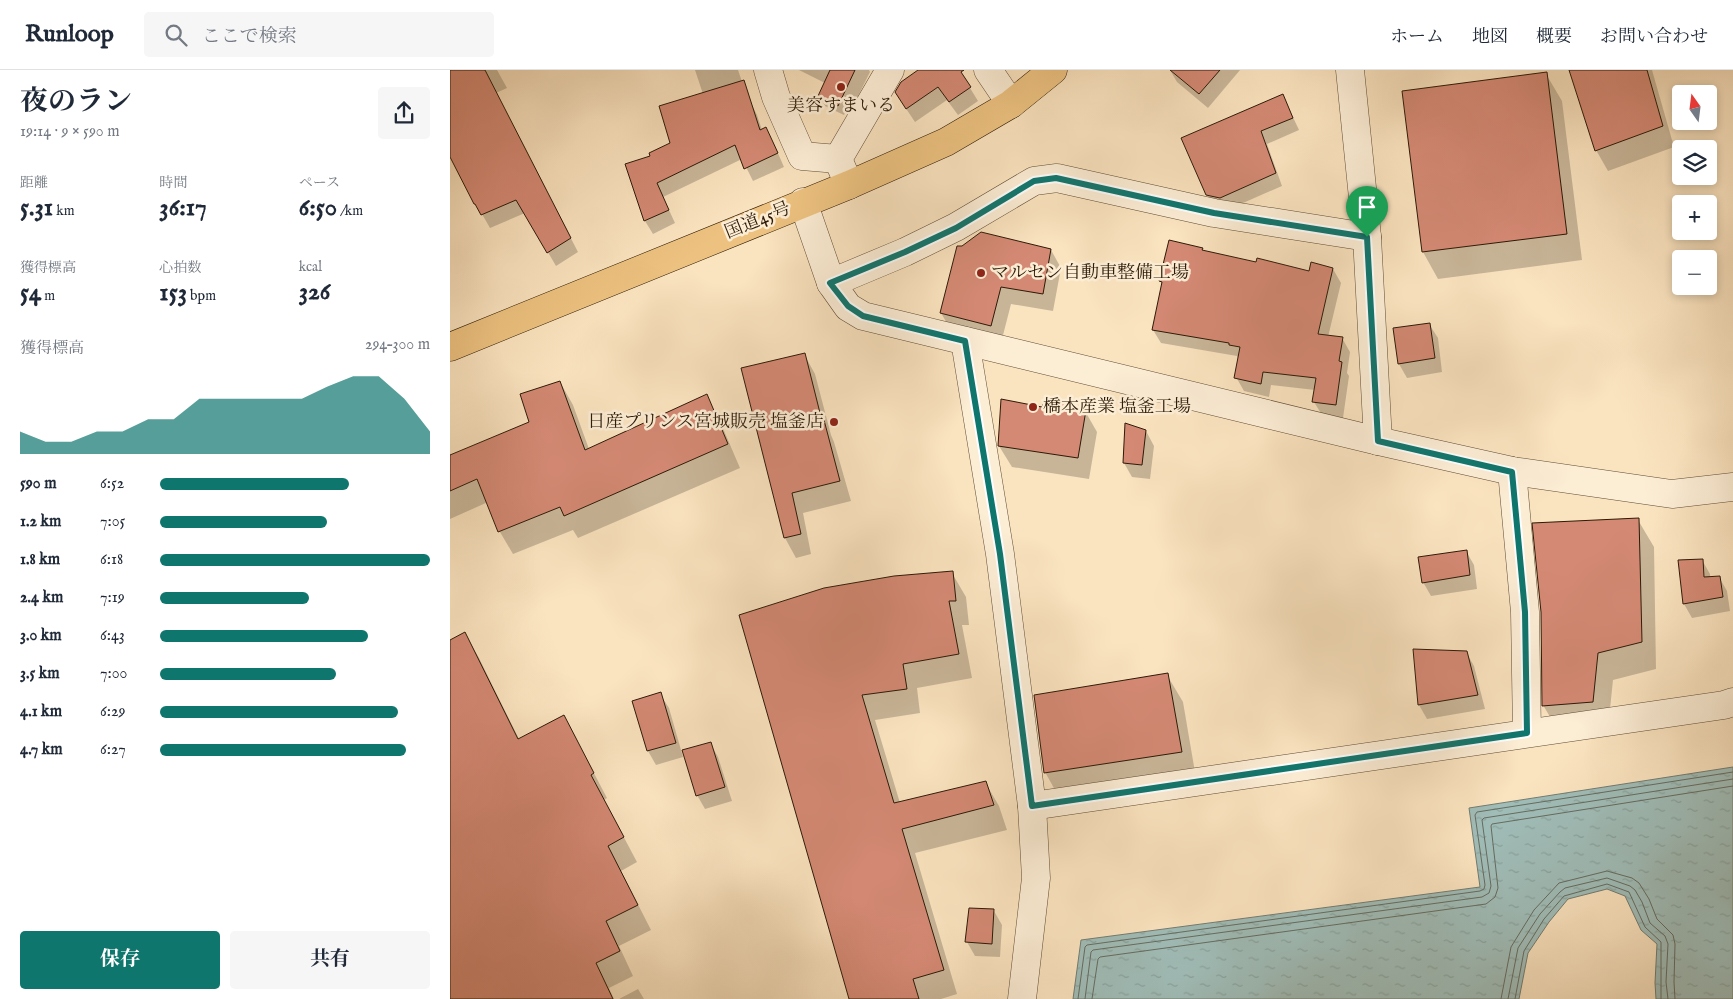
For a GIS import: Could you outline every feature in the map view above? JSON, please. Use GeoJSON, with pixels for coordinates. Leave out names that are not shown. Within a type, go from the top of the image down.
{"type":"FeatureCollection","features":[{"type":"Feature","properties":{"kind":"highway","name":"国道45号"},"geometry":{"type":"LineString","coordinates":[[450,347],[849,184],[946,142],[1011,104],[1052,70]]}},
{"type":"Feature","properties":{"kind":"street"},"geometry":{"type":"LineString","coordinates":[[768,70],[776,97],[802,156],[838,159]]}},
{"type":"Feature","properties":{"kind":"street"},"geometry":{"type":"LineString","coordinates":[[776,97],[788,70]]}},
{"type":"Feature","properties":{"kind":"street"},"geometry":{"type":"LineString","coordinates":[[838,159],[890,70]]}},
{"type":"Feature","properties":{"kind":"street"},"geometry":{"type":"LineString","coordinates":[[988,70],[1011,104]]}},
{"type":"Feature","properties":{"kind":"street"},"geometry":{"type":"LineString","coordinates":[[1350,70],[1367,237],[1378,441]]}},
{"type":"Feature","properties":{"kind":"street"},"geometry":{"type":"LineString","coordinates":[[838,159],[849,184]]}},
{"type":"Feature","properties":{"kind":"street"},"geometry":{"type":"LineString","coordinates":[[830,283],[905,252],[956,228],[1034,181],[1056,178],[1214,213],[1367,237]]}},
{"type":"Feature","properties":{"kind":"street"},"geometry":{"type":"LineString","coordinates":[[803,202],[830,283],[848,306],[863,316],[1512,472],[1672,494],[1733,487]]}},
{"type":"Feature","properties":{"kind":"street"},"geometry":{"type":"LineString","coordinates":[[965,341],[1000,554],[1032,806],[1036,878],[1022,999]]}},
{"type":"Feature","properties":{"kind":"street"},"geometry":{"type":"LineString","coordinates":[[1512,472],[1525,612],[1527,733]]}},
{"type":"Feature","properties":{"kind":"street"},"geometry":{"type":"LineString","coordinates":[[1032,806],[1724,705],[1733,702]]}},
{"type":"Feature","properties":{"kind":"water"},"geometry":{"type":"Polygon","coordinates":[[[1733,767],[1733,999],[1656,999],[1657,944],[1641,930],[1625,896],[1607,889],[1568,899],[1549,922],[1528,953],[1519,999],[1073,999],[1081,940],[1480,887],[1469,808],[1733,767]]]}},
{"type":"Feature","properties":{"kind":"building"},"geometry":{"type":"Polygon","coordinates":[[[450,70],[485,70],[571,238],[547,253],[516,200],[481,215],[474,204],[450,157],[450,70]]]}},
{"type":"Feature","properties":{"kind":"building"},"geometry":{"type":"Polygon","coordinates":[[[830,70],[855,70],[838,106],[818,96],[830,70]]]}},
{"type":"Feature","properties":{"kind":"building"},"geometry":{"type":"Polygon","coordinates":[[[918,70],[964,70],[961,72],[971,87],[949,102],[938,87],[906,109],[895,92],[901,82],[918,70]]]}},
{"type":"Feature","properties":{"kind":"building"},"geometry":{"type":"Polygon","coordinates":[[[1170,70],[1220,70],[1199,94],[1170,70]]]}},
{"type":"Feature","properties":{"kind":"building"},"geometry":{"type":"Polygon","coordinates":[[[1569,70],[1647,70],[1663,126],[1595,151],[1569,70]]]}},
{"type":"Feature","properties":{"kind":"building"},"geometry":{"type":"Polygon","coordinates":[[[1547,72],[1567,234],[1422,252],[1402,91],[1547,72]]]}},
{"type":"Feature","properties":{"kind":"building"},"geometry":{"type":"Polygon","coordinates":[[[744,80],[760,130],[766,127],[778,153],[744,169],[735,145],[657,183],[669,210],[644,221],[625,164],[650,156],[649,153],[670,143],[659,106],[744,80]]]}},
{"type":"Feature","properties":{"kind":"building"},"geometry":{"type":"Polygon","coordinates":[[[1283,94],[1293,118],[1261,131],[1276,173],[1220,198],[1206,195],[1181,138],[1283,94]]]}},
{"type":"Feature","properties":{"kind":"building"},"geometry":{"type":"Polygon","coordinates":[[[981,232],[1051,249],[1043,294],[1001,287],[991,326],[940,313],[957,246],[962,246],[981,232]]]}},
{"type":"Feature","properties":{"kind":"building"},"geometry":{"type":"Polygon","coordinates":[[[1169,240],[1203,248],[1202,250],[1256,262],[1257,258],[1309,271],[1311,262],[1333,268],[1318,334],[1343,337],[1339,361],[1342,362],[1336,405],[1312,402],[1316,378],[1263,372],[1261,384],[1234,378],[1240,347],[1229,345],[1229,343],[1152,330],[1162,282],[1159,281],[1169,240]]]}},
{"type":"Feature","properties":{"kind":"building"},"geometry":{"type":"Polygon","coordinates":[[[1430,323],[1435,358],[1398,364],[1393,328],[1430,323]]]}},
{"type":"Feature","properties":{"kind":"building"},"geometry":{"type":"Polygon","coordinates":[[[805,353],[822,421],[824,420],[840,481],[792,493],[801,534],[784,538],[741,368],[805,353]]]}},
{"type":"Feature","properties":{"kind":"building"},"geometry":{"type":"Polygon","coordinates":[[[560,381],[585,450],[707,394],[728,444],[564,516],[560,507],[498,532],[477,479],[450,491],[450,455],[529,422],[520,394],[560,381]]]}},
{"type":"Feature","properties":{"kind":"building"},"geometry":{"type":"Polygon","coordinates":[[[1046,397],[1086,410],[1078,458],[998,446],[1001,399],[1042,407],[1046,397]]]}},
{"type":"Feature","properties":{"kind":"building"},"geometry":{"type":"Polygon","coordinates":[[[1125,423],[1146,430],[1142,465],[1123,463],[1125,423]]]}},
{"type":"Feature","properties":{"kind":"building"},"geometry":{"type":"Polygon","coordinates":[[[1639,518],[1642,642],[1598,653],[1593,702],[1542,706],[1541,612],[1532,523],[1639,518]]]}},
{"type":"Feature","properties":{"kind":"building"},"geometry":{"type":"Polygon","coordinates":[[[1467,550],[1470,575],[1422,583],[1418,557],[1467,550]]]}},
{"type":"Feature","properties":{"kind":"building"},"geometry":{"type":"Polygon","coordinates":[[[1703,559],[1704,577],[1720,576],[1723,597],[1683,604],[1678,560],[1703,559]]]}},
{"type":"Feature","properties":{"kind":"building"},"geometry":{"type":"Polygon","coordinates":[[[953,571],[956,601],[949,601],[959,654],[903,664],[907,689],[862,695],[894,803],[986,781],[994,805],[902,829],[944,970],[913,979],[919,999],[849,999],[739,615],[824,588],[894,576],[953,571]]]}},
{"type":"Feature","properties":{"kind":"building"},"geometry":{"type":"Polygon","coordinates":[[[465,632],[518,739],[564,715],[594,773],[591,775],[624,837],[608,846],[638,905],[606,921],[620,951],[596,963],[613,999],[450,999],[450,640],[465,632]]]}},
{"type":"Feature","properties":{"kind":"building"},"geometry":{"type":"Polygon","coordinates":[[[1413,649],[1467,651],[1478,695],[1418,705],[1413,649]]]}},
{"type":"Feature","properties":{"kind":"building"},"geometry":{"type":"Polygon","coordinates":[[[1168,673],[1182,752],[1044,773],[1034,695],[1168,673]]]}},
{"type":"Feature","properties":{"kind":"building"},"geometry":{"type":"Polygon","coordinates":[[[661,692],[676,743],[647,751],[632,701],[661,692]]]}},
{"type":"Feature","properties":{"kind":"building"},"geometry":{"type":"Polygon","coordinates":[[[711,742],[725,787],[696,796],[682,750],[711,742]]]}},
{"type":"Feature","properties":{"kind":"building"},"geometry":{"type":"Polygon","coordinates":[[[969,908],[994,909],[992,944],[965,942],[969,908]]]}},
{"type":"Feature","properties":{"kind":"place","name":"美容すまいる"},"geometry":{"type":"Point","coordinates":[841,87]}},
{"type":"Feature","properties":{"kind":"place","name":"マルセン自動車整備工場"},"geometry":{"type":"Point","coordinates":[981,273]}},
{"type":"Feature","properties":{"kind":"place","name":"橋本産業 塩釜工場"},"geometry":{"type":"Point","coordinates":[1033,407]}},
{"type":"Feature","properties":{"kind":"place","name":"日産プリンス宮城販売 塩釜店"},"geometry":{"type":"Point","coordinates":[834,422]}},
{"type":"Feature","properties":{"kind":"route"},"geometry":{"type":"LineString","coordinates":[[1056,178],[1214,213],[1367,237],[1378,441],[1512,472],[1525,612],[1527,733],[1032,806],[1000,554],[965,341],[863,316],[848,306],[830,283],[905,252],[956,228],[1034,181],[1056,178]]}}]}
